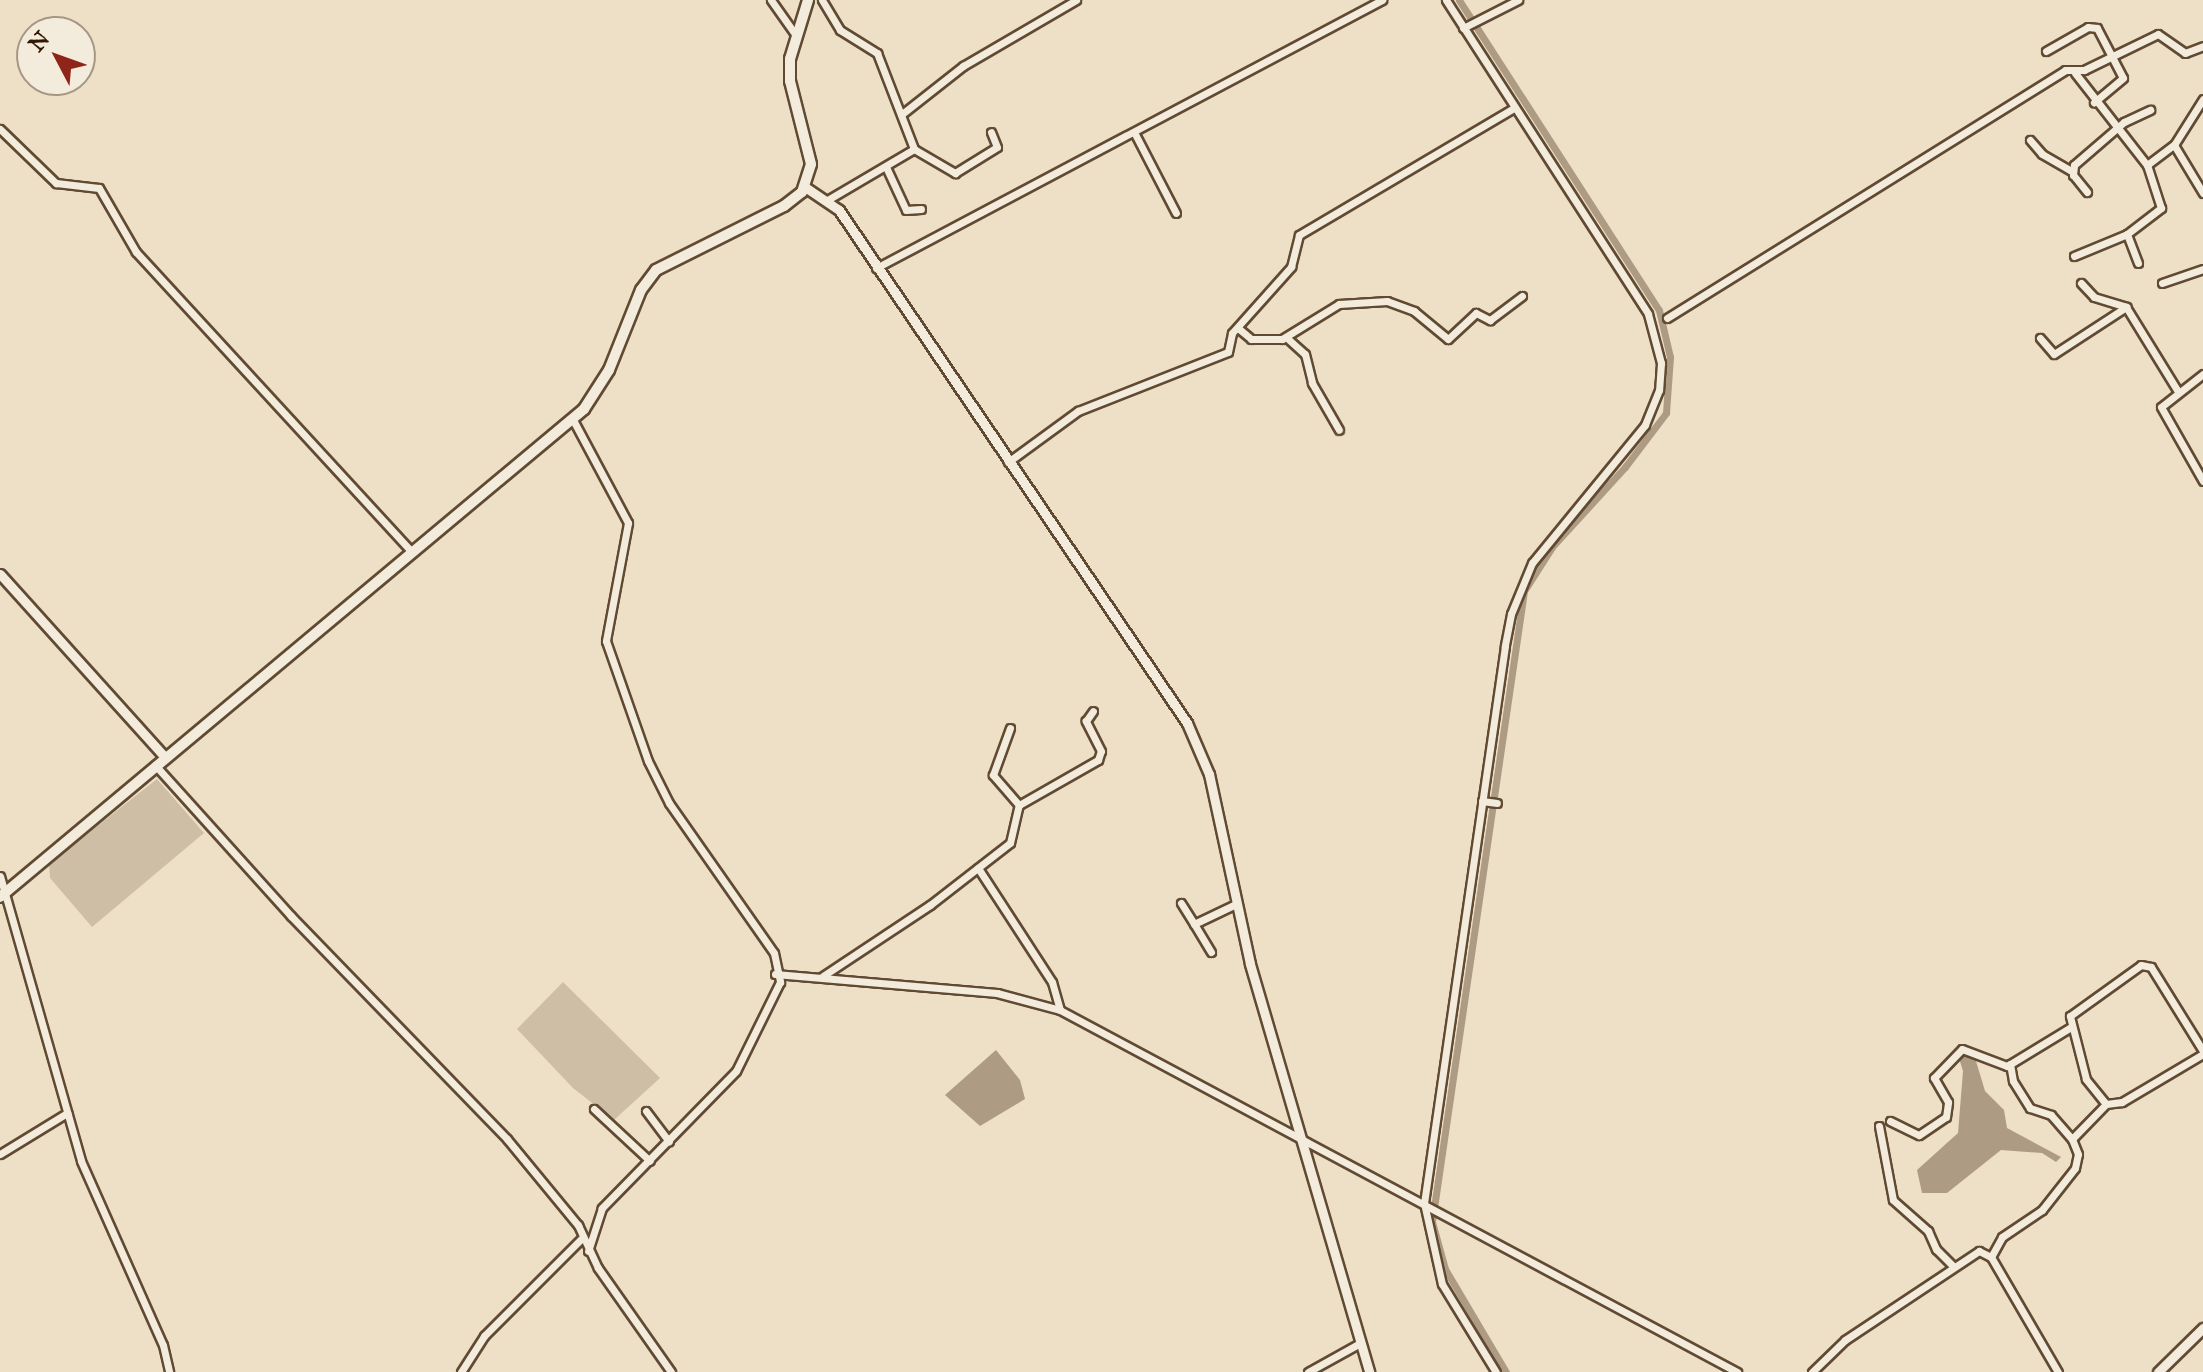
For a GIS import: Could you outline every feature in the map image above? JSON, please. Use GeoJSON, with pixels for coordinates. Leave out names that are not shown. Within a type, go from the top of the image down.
{"type":"FeatureCollection","features":[{"type":"Feature","properties":{"kind":"main road"},"geometry":{"type":"LineString","coordinates":[[3,894],[572,418],[609,370],[641,290],[656,270],[784,206],[805,187],[811,164],[790,81],[795,34],[808,0]]}},
{"type":"Feature","properties":{"kind":"street"},"geometry":{"type":"LineString","coordinates":[[771,0],[795,34]]}},
{"type":"Feature","properties":{"kind":"street"},"geometry":{"type":"LineString","coordinates":[[822,0],[840,30],[877,53],[914,149],[955,173],[997,147],[991,132]]}},
{"type":"Feature","properties":{"kind":"street"},"geometry":{"type":"LineString","coordinates":[[902,114],[963,66],[1076,0]]}},
{"type":"Feature","properties":{"kind":"street"},"geometry":{"type":"LineString","coordinates":[[876,268],[1382,0]]}},
{"type":"Feature","properties":{"kind":"street"},"geometry":{"type":"LineString","coordinates":[[1446,0],[1471,25],[1514,108],[1648,314],[1661,363],[1659,390],[1645,425],[1546,541],[1519,591],[1427,1204],[1437,1271],[1466,1331],[1496,1372]]}},
{"type":"Feature","properties":{"kind":"street"},"geometry":{"type":"LineString","coordinates":[[1471,25],[1518,0]]}},
{"type":"Feature","properties":{"kind":"street"},"geometry":{"type":"LineString","coordinates":[[2046,51],[2093,26],[2123,78],[2094,102]]}},
{"type":"Feature","properties":{"kind":"street"},"geometry":{"type":"LineString","coordinates":[[2075,73],[2159,34],[2185,53],[2203,46]]}},
{"type":"Feature","properties":{"kind":"street"},"geometry":{"type":"LineString","coordinates":[[1667,318],[2065,70],[2075,73],[2094,102],[2147,165],[2160,211],[2127,234],[2074,256]]}},
{"type":"Feature","properties":{"kind":"street"},"geometry":{"type":"LineString","coordinates":[[2147,165],[2174,145],[2203,99]]}},
{"type":"Feature","properties":{"kind":"street"},"geometry":{"type":"LineString","coordinates":[[1008,462],[1078,411],[1228,352],[1238,328],[1291,267],[1299,235],[1514,108]]}},
{"type":"Feature","properties":{"kind":"street"},"geometry":{"type":"LineString","coordinates":[[2072,171],[2077,161],[2118,131],[2129,119],[2150,110]]}},
{"type":"Feature","properties":{"kind":"street"},"geometry":{"type":"LineString","coordinates":[[0,129],[56,183],[99,188],[136,252],[411,551]]}},
{"type":"Feature","properties":{"kind":"street"},"geometry":{"type":"LineString","coordinates":[[1134,132],[1176,213]]}},
{"type":"Feature","properties":{"kind":"street"},"geometry":{"type":"LineString","coordinates":[[2030,140],[2042,154],[2072,171],[2087,192]]}},
{"type":"Feature","properties":{"kind":"street"},"geometry":{"type":"LineString","coordinates":[[2174,145],[2203,193]]}},
{"type":"Feature","properties":{"kind":"street"},"geometry":{"type":"LineString","coordinates":[[829,199],[914,149]]}},
{"type":"Feature","properties":{"kind":"street"},"geometry":{"type":"LineString","coordinates":[[886,167],[906,210],[921,209]]}},
{"type":"Feature","properties":{"kind":"street"},"geometry":{"type":"LineString","coordinates":[[805,187],[829,199],[1187,723],[1209,774],[1236,904],[1369,1372]]}},
{"type":"Feature","properties":{"kind":"street"},"geometry":{"type":"LineString","coordinates":[[2127,234],[2138,263]]}},
{"type":"Feature","properties":{"kind":"street"},"geometry":{"type":"LineString","coordinates":[[2162,283],[2203,269]]}},
{"type":"Feature","properties":{"kind":"street"},"geometry":{"type":"LineString","coordinates":[[2081,283],[2094,297],[2126,307],[2177,390]]}},
{"type":"Feature","properties":{"kind":"street"},"geometry":{"type":"LineString","coordinates":[[1238,328],[1251,339],[1287,338],[1320,315],[1353,301],[1404,305],[1448,339],[1476,313],[1490,320],[1522,296]]}},
{"type":"Feature","properties":{"kind":"street"},"geometry":{"type":"LineString","coordinates":[[2040,338],[2054,354],[2126,307]]}},
{"type":"Feature","properties":{"kind":"street"},"geometry":{"type":"LineString","coordinates":[[1287,338],[1305,354],[1312,383],[1339,430]]}},
{"type":"Feature","properties":{"kind":"street"},"geometry":{"type":"LineString","coordinates":[[2203,374],[2162,403],[2162,412],[2203,481]]}},
{"type":"Feature","properties":{"kind":"street"},"geometry":{"type":"LineString","coordinates":[[572,418],[628,523],[605,629],[648,761],[669,803],[774,953],[775,974],[780,982],[776,997],[736,1071],[602,1208],[588,1251]]}},
{"type":"Feature","properties":{"kind":"street"},"geometry":{"type":"LineString","coordinates":[[0,574],[165,757]]}},
{"type":"Feature","properties":{"kind":"street"},"geometry":{"type":"LineString","coordinates":[[821,977],[1010,843],[1019,805],[1098,760],[1101,751],[1086,721],[1093,711]]}},
{"type":"Feature","properties":{"kind":"street"},"geometry":{"type":"LineString","coordinates":[[1010,728],[993,775],[1019,805]]}},
{"type":"Feature","properties":{"kind":"street"},"geometry":{"type":"LineString","coordinates":[[155,765],[291,916],[507,1139],[583,1237],[588,1251],[671,1372]]}},
{"type":"Feature","properties":{"kind":"street"},"geometry":{"type":"LineString","coordinates":[[978,868],[1052,982],[1060,1010]]}},
{"type":"Feature","properties":{"kind":"street"},"geometry":{"type":"LineString","coordinates":[[0,876],[81,1161],[163,1345],[169,1372]]}},
{"type":"Feature","properties":{"kind":"street"},"geometry":{"type":"LineString","coordinates":[[1181,903],[1211,952]]}},
{"type":"Feature","properties":{"kind":"street"},"geometry":{"type":"LineString","coordinates":[[1194,924],[1236,904]]}},
{"type":"Feature","properties":{"kind":"street"},"geometry":{"type":"LineString","coordinates":[[2072,1139],[2106,1104],[2122,1102],[2203,1053],[2145,964],[2072,1011],[2071,1027],[2086,1079],[2106,1104]]}},
{"type":"Feature","properties":{"kind":"street"},"geometry":{"type":"LineString","coordinates":[[775,974],[997,993],[1060,1010],[1300,1135],[1737,1372]]}},
{"type":"Feature","properties":{"kind":"street"},"geometry":{"type":"LineString","coordinates":[[1890,1121],[1919,1135],[1946,1117],[1948,1102],[1934,1078],[1962,1049],[2010,1064],[2071,1027]]}},
{"type":"Feature","properties":{"kind":"street"},"geometry":{"type":"LineString","coordinates":[[1991,1257],[2002,1237],[2042,1210],[2075,1168],[2078,1154],[2072,1139],[2051,1115],[2030,1108],[2013,1081],[2010,1064]]}},
{"type":"Feature","properties":{"kind":"street"},"geometry":{"type":"LineString","coordinates":[[594,1109],[650,1161]]}},
{"type":"Feature","properties":{"kind":"street"},"geometry":{"type":"LineString","coordinates":[[646,1111],[669,1141]]}},
{"type":"Feature","properties":{"kind":"street"},"geometry":{"type":"LineString","coordinates":[[0,1154],[67,1113]]}},
{"type":"Feature","properties":{"kind":"street"},"geometry":{"type":"LineString","coordinates":[[1879,1126],[1893,1200],[1928,1231],[1936,1249],[1952,1265]]}},
{"type":"Feature","properties":{"kind":"street"},"geometry":{"type":"LineString","coordinates":[[461,1372],[473,1350],[583,1237]]}},
{"type":"Feature","properties":{"kind":"street"},"geometry":{"type":"LineString","coordinates":[[1812,1372],[1845,1340],[1975,1251],[1991,1257],[2058,1372]]}},
{"type":"Feature","properties":{"kind":"street"},"geometry":{"type":"LineString","coordinates":[[2158,1372],[2203,1328]]}},
{"type":"Feature","properties":{"kind":"street"},"geometry":{"type":"LineString","coordinates":[[1308,1372],[1360,1343]]}},
{"type":"Feature","properties":{"kind":"shaded area"},"geometry":{"type":"Polygon","coordinates":[[[157,779],[204,833],[92,927],[50,878],[49,864],[157,779]]]}},
{"type":"Feature","properties":{"kind":"shaded area"},"geometry":{"type":"Polygon","coordinates":[[[563,982],[660,1078],[614,1120],[573,1088],[517,1029],[563,982]]]}},
{"type":"Feature","properties":{"kind":"shaded area"},"geometry":{"type":"Polygon","coordinates":[[[996,1050],[1020,1080],[1025,1099],[980,1126],[945,1095],[996,1050]]]}},
{"type":"Feature","properties":{"kind":"shaded area"},"geometry":{"type":"Polygon","coordinates":[[[1964,1051],[1976,1061],[1985,1091],[2004,1110],[2007,1128],[2061,1157],[2056,1162],[2042,1153],[2001,1150],[1947,1193],[1922,1193],[1917,1170],[1958,1133],[1963,1071],[1958,1055],[1964,1051]]]}},
{"type":"Feature","properties":{"kind":"waterway"},"geometry":{"type":"LineString","coordinates":[[1459,0],[1659,310],[1670,357],[1666,413],[1625,467],[1552,547],[1524,591],[1432,1222],[1445,1269],[1506,1372]]}}]}
